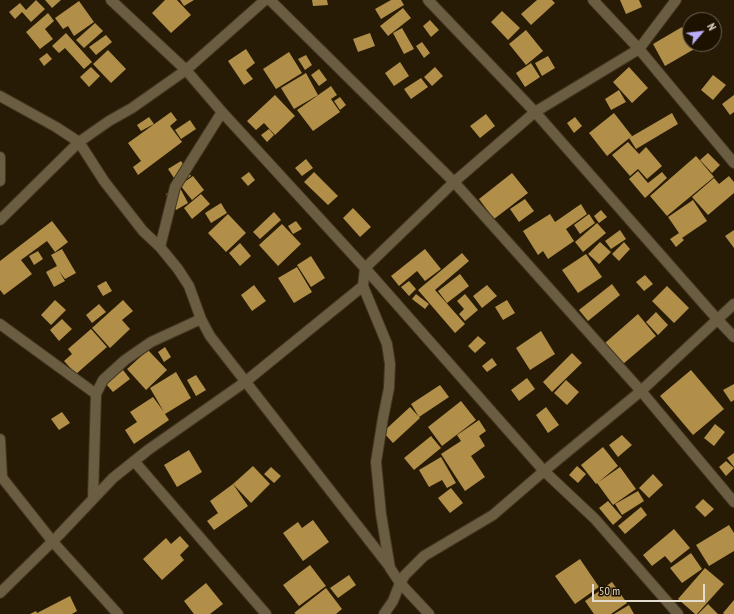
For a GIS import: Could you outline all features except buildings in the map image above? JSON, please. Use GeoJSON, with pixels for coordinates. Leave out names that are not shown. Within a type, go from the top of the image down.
{"type":"FeatureCollection","features":[{"type":"Feature","properties":{"kind":"street"},"geometry":{"type":"LineString","coordinates":[[111,0],[186,70],[222,112],[365,268],[544,471],[594,519],[678,614]]}},
{"type":"Feature","properties":{"kind":"street"},"geometry":{"type":"LineString","coordinates":[[0,220],[79,142],[109,121],[132,108],[186,70],[265,0]]}},
{"type":"Feature","properties":{"kind":"street"},"geometry":{"type":"LineString","coordinates":[[270,0],[454,182],[641,391],[734,502]]}},
{"type":"Feature","properties":{"kind":"street"},"geometry":{"type":"LineString","coordinates":[[428,0],[535,112],[716,319],[734,337]]}},
{"type":"Feature","properties":{"kind":"street"},"geometry":{"type":"LineString","coordinates":[[593,0],[639,49],[734,163]]}},
{"type":"Feature","properties":{"kind":"street"},"geometry":{"type":"LineString","coordinates":[[390,568],[376,462],[389,388],[390,364],[387,344],[363,286],[365,268],[454,182],[535,112],[639,49],[676,0]]}},
{"type":"Feature","properties":{"kind":"street"},"geometry":{"type":"LineString","coordinates":[[0,96],[56,127],[79,142],[104,181],[143,231],[160,247],[178,269],[189,286],[201,318],[210,336],[390,568],[400,583],[429,614]]}},
{"type":"Feature","properties":{"kind":"street"},"geometry":{"type":"LineString","coordinates":[[160,247],[175,187],[222,112]]}},
{"type":"Feature","properties":{"kind":"street"},"geometry":{"type":"LineString","coordinates":[[0,156],[0,180]]}},
{"type":"Feature","properties":{"kind":"street"},"geometry":{"type":"LineString","coordinates":[[0,593],[53,542],[113,478],[148,450],[245,382],[363,286]]}},
{"type":"Feature","properties":{"kind":"street"},"geometry":{"type":"LineString","coordinates":[[384,614],[393,601],[400,583],[411,567],[424,556],[493,516],[544,471],[641,391],[716,319],[734,304]]}},
{"type":"Feature","properties":{"kind":"street"},"geometry":{"type":"LineString","coordinates":[[93,499],[96,394],[103,380],[125,360],[151,342],[201,318]]}},
{"type":"Feature","properties":{"kind":"street"},"geometry":{"type":"LineString","coordinates":[[0,324],[96,394]]}},
{"type":"Feature","properties":{"kind":"street"},"geometry":{"type":"LineString","coordinates":[[0,439],[1,476],[53,542],[118,614]]}},
{"type":"Feature","properties":{"kind":"street"},"geometry":{"type":"LineString","coordinates":[[134,461],[266,614]]}}]}
